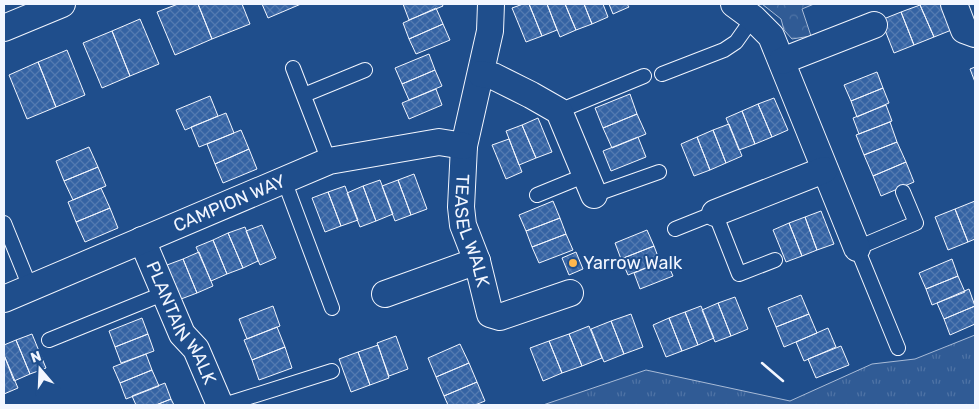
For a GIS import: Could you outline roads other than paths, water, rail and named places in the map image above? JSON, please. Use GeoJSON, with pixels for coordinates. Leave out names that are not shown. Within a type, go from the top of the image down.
{"type":"FeatureCollection","features":[{"type":"Feature","properties":{"kind":"street"},"geometry":{"type":"LineString","coordinates":[[4,28],[62,4]]}},
{"type":"Feature","properties":{"kind":"street","name":"TEASEL WALK"},"geometry":{"type":"LineString","coordinates":[[490,4],[490,30],[464,146],[460,207],[463,225],[477,261],[490,314],[500,317],[570,293]]}},
{"type":"Feature","properties":{"kind":"street"},"geometry":{"type":"LineString","coordinates":[[954,4],[964,30],[975,34]]}},
{"type":"Feature","properties":{"kind":"street"},"geometry":{"type":"LineString","coordinates":[[743,11],[771,36],[857,248]]}},
{"type":"Feature","properties":{"kind":"street"},"geometry":{"type":"LineString","coordinates":[[782,61],[874,25]]}},
{"type":"Feature","properties":{"kind":"street"},"geometry":{"type":"LineString","coordinates":[[481,74],[493,76],[559,112],[590,185]]}},
{"type":"Feature","properties":{"kind":"street","name":"CAMPION WAY"},"geometry":{"type":"LineString","coordinates":[[4,298],[329,161],[438,142],[464,146]]}},
{"type":"Feature","properties":{"kind":"street"},"geometry":{"type":"LineString","coordinates":[[715,213],[824,170]]}},
{"type":"Feature","properties":{"kind":"street","name":"PLANTAIN WALK"},"geometry":{"type":"LineString","coordinates":[[142,240],[182,334],[196,349],[222,405]]}},
{"type":"Feature","properties":{"kind":"street"},"geometry":{"type":"LineString","coordinates":[[385,294],[477,261]]}},
{"type":"Feature","properties":{"kind":"lane"},"geometry":{"type":"LineString","coordinates":[[662,74],[724,50],[736,42],[743,11]]}},
{"type":"Feature","properties":{"kind":"lane"},"geometry":{"type":"LineString","coordinates":[[293,68],[329,161]]}},
{"type":"Feature","properties":{"kind":"lane"},"geometry":{"type":"LineString","coordinates":[[304,95],[365,70]]}},
{"type":"Feature","properties":{"kind":"lane"},"geometry":{"type":"LineString","coordinates":[[559,112],[644,76]]}},
{"type":"Feature","properties":{"kind":"lane"},"geometry":{"type":"LineString","coordinates":[[537,195],[659,172]]}},
{"type":"Feature","properties":{"kind":"lane"},"geometry":{"type":"LineString","coordinates":[[284,180],[332,308]]}},
{"type":"Feature","properties":{"kind":"lane"},"geometry":{"type":"LineString","coordinates":[[898,348],[857,248],[916,223],[903,192]]}},
{"type":"Feature","properties":{"kind":"lane"},"geometry":{"type":"LineString","coordinates":[[675,229],[715,213],[739,274],[775,260]]}},
{"type":"Feature","properties":{"kind":"lane"},"geometry":{"type":"LineString","coordinates":[[4,223],[30,287]]}},
{"type":"Feature","properties":{"kind":"lane"},"geometry":{"type":"LineString","coordinates":[[49,340],[165,293]]}},
{"type":"Feature","properties":{"kind":"lane"},"geometry":{"type":"LineString","coordinates":[[222,405],[332,371]]}},
{"type":"Feature","properties":{"kind":"place","name":"Yarrow Walk"},"geometry":{"type":"Point","coordinates":[573,263]}}]}
